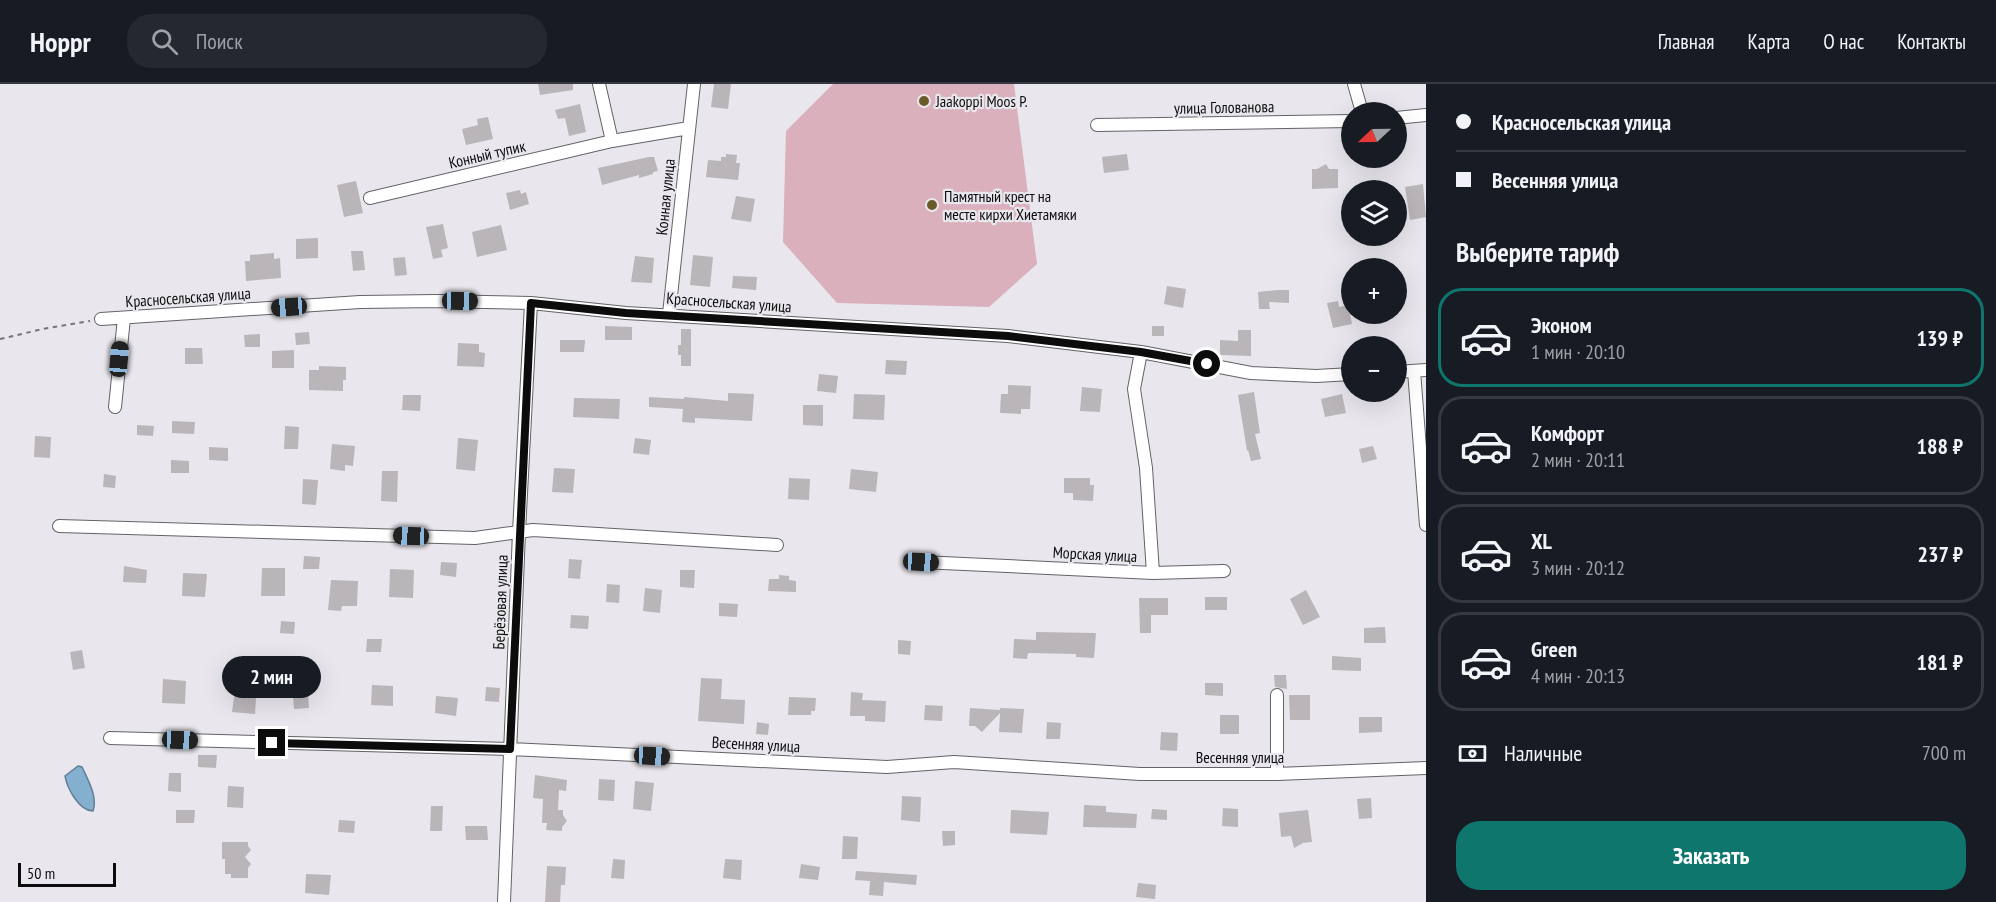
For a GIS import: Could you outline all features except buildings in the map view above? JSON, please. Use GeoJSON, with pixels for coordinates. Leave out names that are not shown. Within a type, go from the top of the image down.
{"type":"FeatureCollection","features":[{"type":"Feature","properties":{"kind":"street"},"geometry":{"type":"LineString","coordinates":[[599,84],[612,141]]}},
{"type":"Feature","properties":{"kind":"street","name":"Конная улица"},"geometry":{"type":"LineString","coordinates":[[669,314],[694,84]]}},
{"type":"Feature","properties":{"kind":"street"},"geometry":{"type":"LineString","coordinates":[[1354,84],[1359,102]]}},
{"type":"Feature","properties":{"kind":"street"},"geometry":{"type":"LineString","coordinates":[[1407,117],[1426,115]]}},
{"type":"Feature","properties":{"kind":"street","name":"улица Голованова"},"geometry":{"type":"LineString","coordinates":[[1096,125],[1341,121]]}},
{"type":"Feature","properties":{"kind":"street","name":"Конный тупик"},"geometry":{"type":"LineString","coordinates":[[370,198],[612,141],[689,128]]}},
{"type":"Feature","properties":{"kind":"street","name":"Красносельская улица"},"geometry":{"type":"LineString","coordinates":[[101,319],[360,302],[531,303],[626,313],[1008,336],[1141,352],[1251,373],[1316,376],[1341,375]]}},
{"type":"Feature","properties":{"kind":"street","name":"Берёзовая улица"},"geometry":{"type":"LineString","coordinates":[[504,902],[531,303]]}},
{"type":"Feature","properties":{"kind":"street"},"geometry":{"type":"LineString","coordinates":[[115,407],[124,318]]}},
{"type":"Feature","properties":{"kind":"street","name":"Морская улица"},"geometry":{"type":"LineString","coordinates":[[921,562],[1153,573],[1146,468],[1134,389],[1141,352]]}},
{"type":"Feature","properties":{"kind":"street"},"geometry":{"type":"LineString","coordinates":[[1420,371],[1426,525]]}},
{"type":"Feature","properties":{"kind":"street"},"geometry":{"type":"LineString","coordinates":[[59,526],[475,538],[533,530],[777,545]]}},
{"type":"Feature","properties":{"kind":"street"},"geometry":{"type":"LineString","coordinates":[[1153,573],[1224,570]]}},
{"type":"Feature","properties":{"kind":"street"},"geometry":{"type":"LineString","coordinates":[[1277,695],[1277,774]]}},
{"type":"Feature","properties":{"kind":"street","name":"Весенняя улица"},"geometry":{"type":"LineString","coordinates":[[110,738],[510,749],[887,767],[954,762],[1140,774],[1277,774],[1426,768]]}},
{"type":"Feature","properties":{"kind":"path"},"geometry":{"type":"LineString","coordinates":[[0,339],[101,319]]}},
{"type":"Feature","properties":{"kind":"shaded area"},"geometry":{"type":"Polygon","coordinates":[[[833,84],[1014,84],[1037,264],[989,307],[837,303],[783,242],[786,131],[833,84]]]}},
{"type":"Feature","properties":{"kind":"water"},"geometry":{"type":"Polygon","coordinates":[[[78,766],[82,767],[92,789],[93,811],[79,803],[66,781],[65,776],[78,766]]]}},
{"type":"Feature","properties":{"kind":"place","name":"Jaakoppi Moos P."},"geometry":{"type":"Point","coordinates":[924,101]}},
{"type":"Feature","properties":{"kind":"place","name":"Памятный крест на месте кирхи Хиетамяки"},"geometry":{"type":"Point","coordinates":[932,205]}},
{"type":"Feature","properties":{"kind":"route"},"geometry":{"type":"LineString","coordinates":[[272,743],[510,749],[531,303],[626,313],[1008,336],[1141,352],[1207,364]]}}]}
